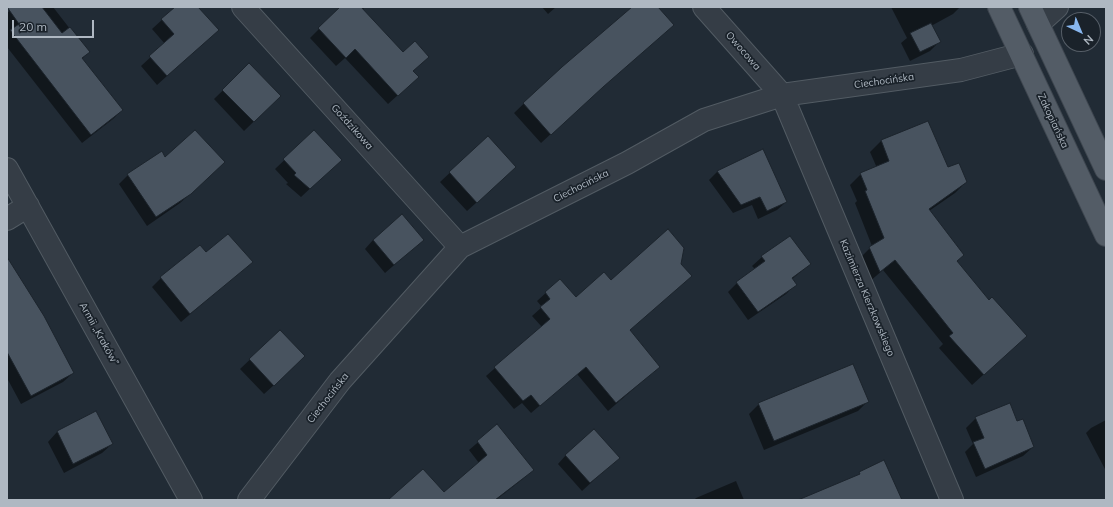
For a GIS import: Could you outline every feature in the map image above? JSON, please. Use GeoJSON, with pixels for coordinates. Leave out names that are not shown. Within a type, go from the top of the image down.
{"type":"FeatureCollection","features":[{"type":"Feature","properties":{"kind":"main road","name":"Zakopiańska"},"geometry":{"type":"LineString","coordinates":[[999,7],[1106,235]]}},
{"type":"Feature","properties":{"kind":"main road"},"geometry":{"type":"LineString","coordinates":[[1034,16],[1106,169]]}},
{"type":"Feature","properties":{"kind":"street","name":"Goździkowa"},"geometry":{"type":"LineString","coordinates":[[243,7],[460,247]]}},
{"type":"Feature","properties":{"kind":"street","name":"Owocowa"},"geometry":{"type":"LineString","coordinates":[[704,7],[782,95]]}},
{"type":"Feature","properties":{"kind":"street"},"geometry":{"type":"LineString","coordinates":[[1034,16],[1057,7]]}},
{"type":"Feature","properties":{"kind":"street","name":"Ciechocińska"},"geometry":{"type":"LineString","coordinates":[[249,500],[340,381],[460,247],[627,163],[704,120],[782,95],[961,70],[1022,54]]}},
{"type":"Feature","properties":{"kind":"street","name":"Kazimierza Kierzkowskiego"},"geometry":{"type":"LineString","coordinates":[[782,95],[952,500]]}},
{"type":"Feature","properties":{"kind":"street","name":"Armii „Kraków”"},"geometry":{"type":"LineString","coordinates":[[7,169],[190,500]]}},
{"type":"Feature","properties":{"kind":"street"},"geometry":{"type":"LineString","coordinates":[[7,219],[28,206]]}},
{"type":"Feature","properties":{"kind":"building"},"geometry":{"type":"Polygon","coordinates":[[[7,7],[42,7],[62,33],[70,27],[90,52],[82,58],[123,110],[91,135],[10,30],[19,24],[7,7]]]}},
{"type":"Feature","properties":{"kind":"building"},"geometry":{"type":"Polygon","coordinates":[[[175,7],[198,7],[219,30],[167,76],[149,56],[174,34],[161,19],[175,7]]]}},
{"type":"Feature","properties":{"kind":"building"},"geometry":{"type":"Polygon","coordinates":[[[340,7],[361,7],[403,52],[415,41],[429,57],[413,71],[419,77],[398,96],[355,49],[346,58],[318,28],[340,7]]]}},
{"type":"Feature","properties":{"kind":"building"},"geometry":{"type":"Polygon","coordinates":[[[632,7],[658,7],[674,25],[551,135],[523,103],[562,67],[632,7]]]}},
{"type":"Feature","properties":{"kind":"building"},"geometry":{"type":"Polygon","coordinates":[[[931,23],[941,42],[920,52],[910,33],[931,23]]]}},
{"type":"Feature","properties":{"kind":"building"},"geometry":{"type":"Polygon","coordinates":[[[249,63],[281,96],[254,122],[222,90],[249,63]]]}},
{"type":"Feature","properties":{"kind":"building"},"geometry":{"type":"Polygon","coordinates":[[[928,121],[948,167],[959,163],[967,182],[929,209],[964,255],[957,261],[989,300],[992,297],[1027,336],[984,375],[949,336],[953,333],[895,260],[880,272],[869,247],[884,238],[865,191],[867,190],[860,173],[889,161],[881,140],[928,121]]]}},
{"type":"Feature","properties":{"kind":"building"},"geometry":{"type":"Polygon","coordinates":[[[195,130],[225,162],[191,194],[156,217],[127,174],[162,151],[165,157],[195,130]]]}},
{"type":"Feature","properties":{"kind":"building"},"geometry":{"type":"Polygon","coordinates":[[[314,130],[342,160],[310,189],[294,175],[296,173],[283,159],[314,130]]]}},
{"type":"Feature","properties":{"kind":"building"},"geometry":{"type":"Polygon","coordinates":[[[488,136],[516,167],[477,203],[449,172],[488,136]]]}},
{"type":"Feature","properties":{"kind":"building"},"geometry":{"type":"Polygon","coordinates":[[[763,149],[787,202],[767,211],[760,197],[741,205],[717,171],[763,149]]]}},
{"type":"Feature","properties":{"kind":"building"},"geometry":{"type":"Polygon","coordinates":[[[402,214],[424,240],[394,265],[373,240],[402,214]]]}},
{"type":"Feature","properties":{"kind":"building"},"geometry":{"type":"Polygon","coordinates":[[[668,229],[684,248],[681,264],[692,276],[630,330],[660,367],[616,403],[586,367],[540,406],[531,395],[523,401],[494,367],[550,319],[540,307],[550,299],[545,292],[560,279],[576,297],[604,272],[611,280],[668,229]]]}},
{"type":"Feature","properties":{"kind":"building"},"geometry":{"type":"Polygon","coordinates":[[[228,234],[253,262],[190,314],[160,277],[200,245],[206,252],[228,234]]]}},
{"type":"Feature","properties":{"kind":"building"},"geometry":{"type":"Polygon","coordinates":[[[790,236],[811,264],[792,278],[797,285],[758,312],[736,282],[765,261],[761,256],[790,236]]]}},
{"type":"Feature","properties":{"kind":"building"},"geometry":{"type":"Polygon","coordinates":[[[7,257],[44,316],[74,373],[31,396],[7,352],[7,257]]]}},
{"type":"Feature","properties":{"kind":"building"},"geometry":{"type":"Polygon","coordinates":[[[280,330],[305,356],[274,386],[249,359],[280,330]]]}},
{"type":"Feature","properties":{"kind":"building"},"geometry":{"type":"Polygon","coordinates":[[[853,364],[869,402],[774,441],[758,403],[853,364]]]}},
{"type":"Feature","properties":{"kind":"building"},"geometry":{"type":"Polygon","coordinates":[[[1010,403],[1017,421],[1023,419],[1034,447],[985,469],[973,442],[984,438],[975,417],[1010,403]]]}},
{"type":"Feature","properties":{"kind":"building"},"geometry":{"type":"Polygon","coordinates":[[[96,411],[113,444],[73,464],[57,431],[96,411]]]}},
{"type":"Feature","properties":{"kind":"building"},"geometry":{"type":"Polygon","coordinates":[[[497,424],[534,470],[495,500],[388,500],[423,469],[444,492],[487,455],[477,441],[497,424]]]}},
{"type":"Feature","properties":{"kind":"building"},"geometry":{"type":"Polygon","coordinates":[[[594,429],[620,458],[590,483],[565,455],[594,429]]]}},
{"type":"Feature","properties":{"kind":"building"},"geometry":{"type":"Polygon","coordinates":[[[884,460],[902,500],[798,500],[860,474],[859,472],[884,460]]]}}]}
